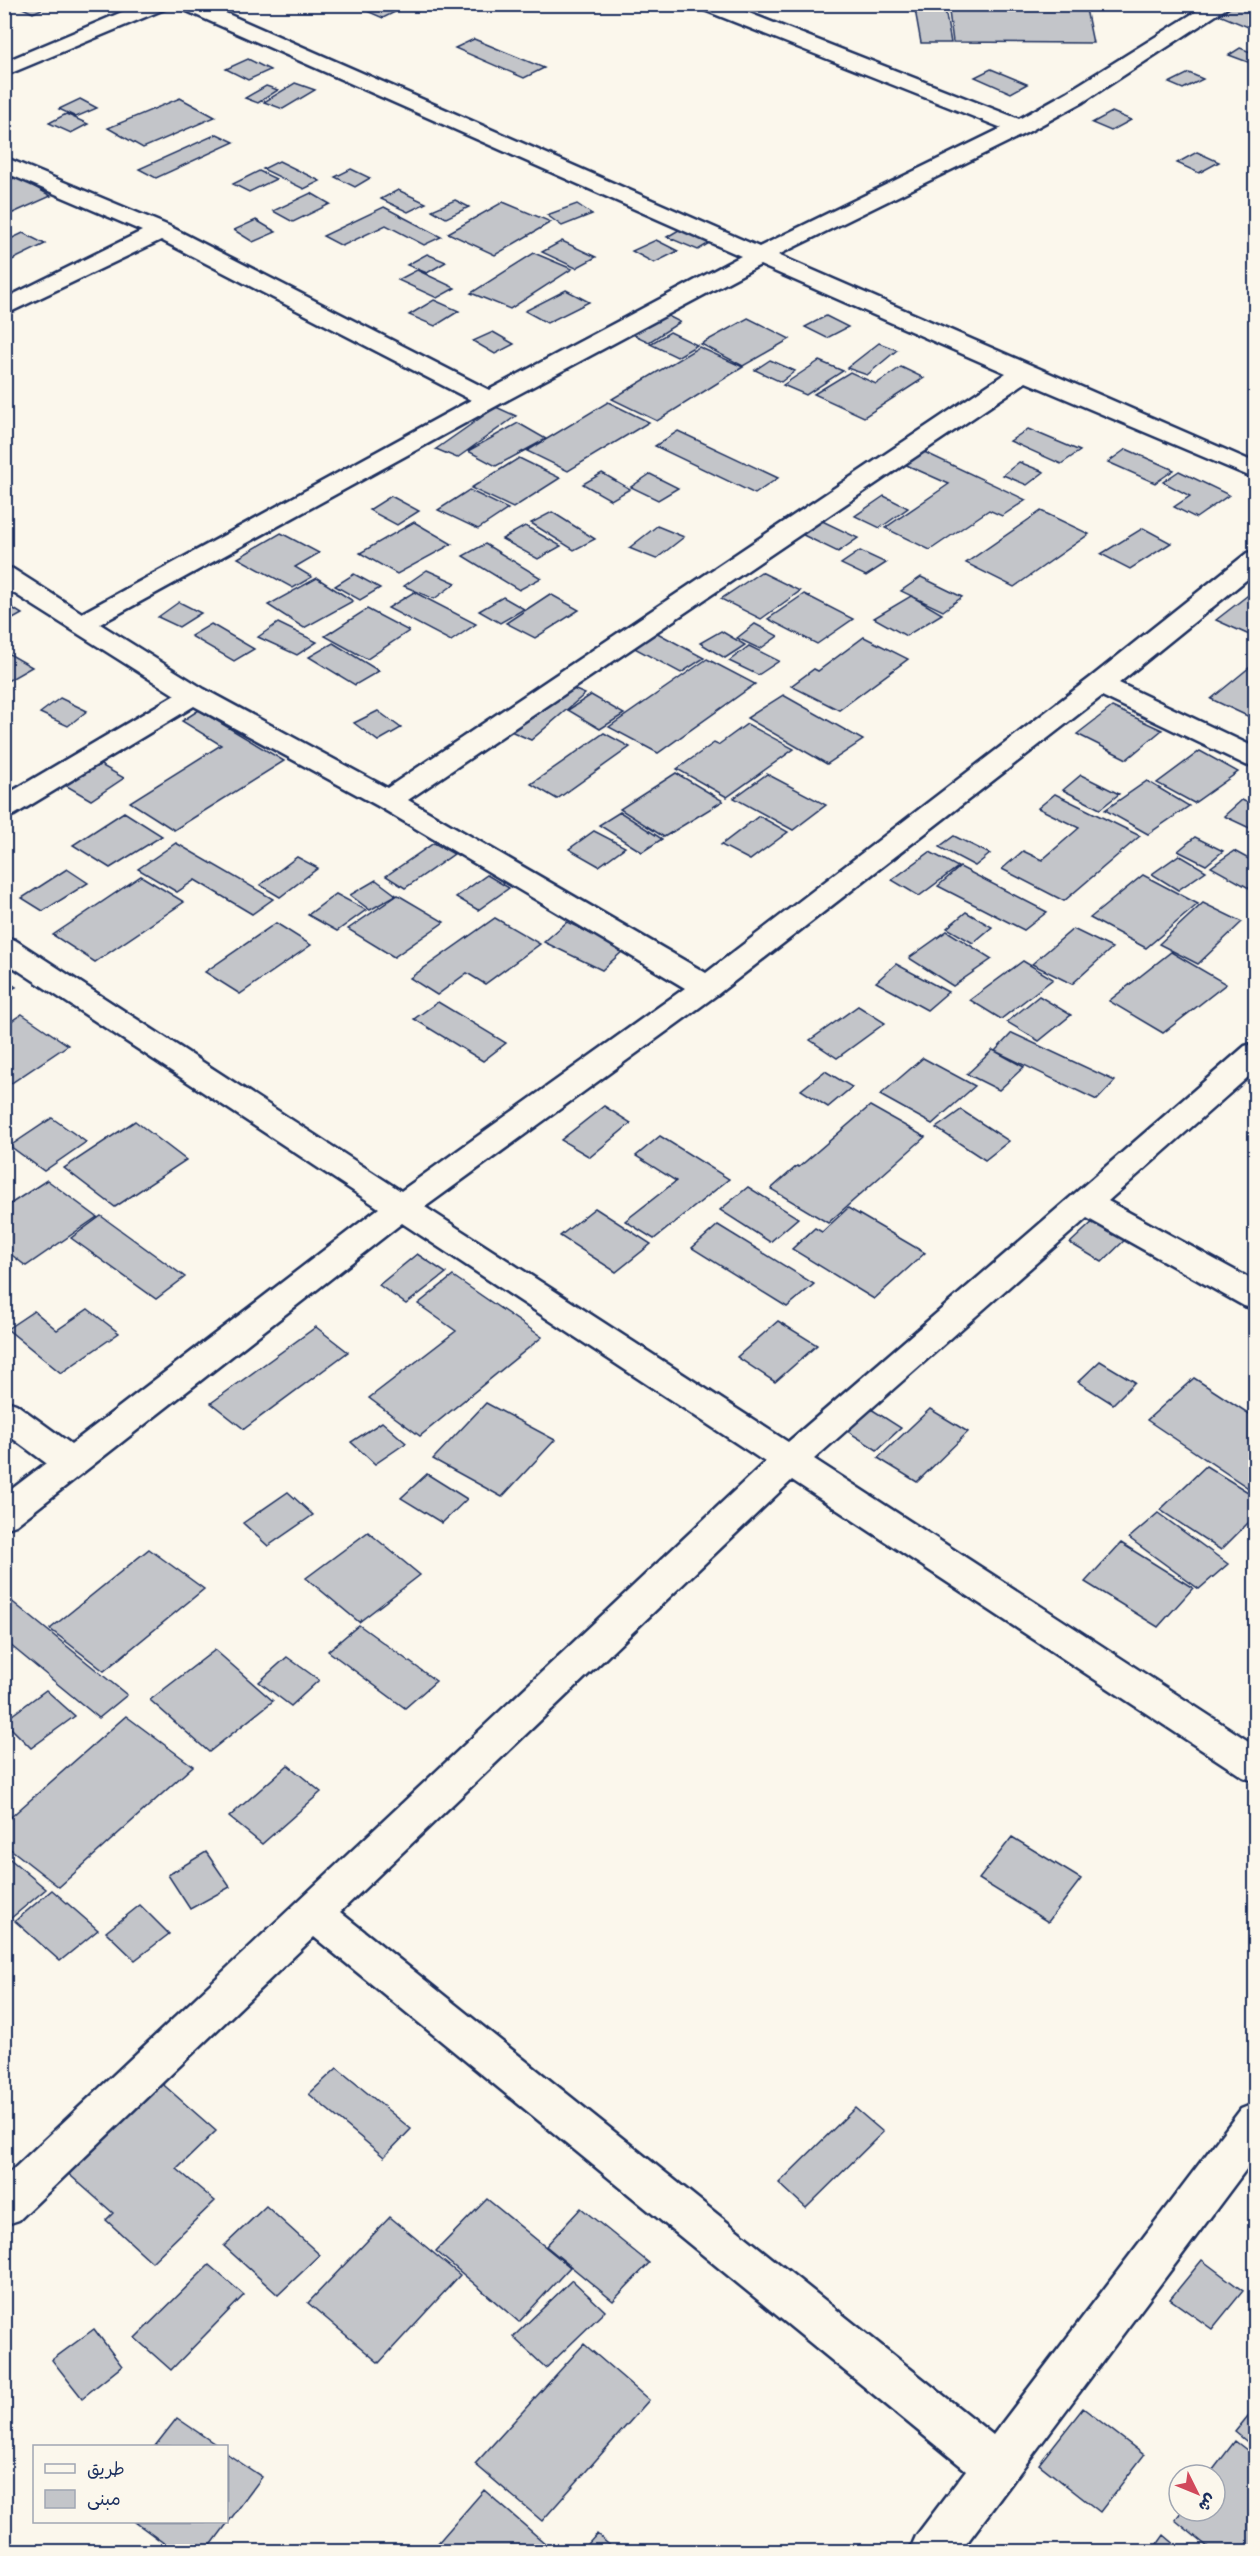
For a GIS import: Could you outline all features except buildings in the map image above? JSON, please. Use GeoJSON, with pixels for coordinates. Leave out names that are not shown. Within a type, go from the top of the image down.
{"type":"FeatureCollection","features":[{"type":"Feature","properties":{"kind":"street"},"geometry":{"type":"LineString","coordinates":[[4,70],[160,4]]}},
{"type":"Feature","properties":{"kind":"street"},"geometry":{"type":"LineString","coordinates":[[187,4],[1024,372],[1256,471]]}},
{"type":"Feature","properties":{"kind":"street"},"geometry":{"type":"LineString","coordinates":[[706,4],[1020,127]]}},
{"type":"Feature","properties":{"kind":"street"},"geometry":{"type":"LineString","coordinates":[[83,623],[489,400],[759,256],[1075,98],[1223,4]]}},
{"type":"Feature","properties":{"kind":"street"},"geometry":{"type":"LineString","coordinates":[[4,164],[161,231],[489,400]]}},
{"type":"Feature","properties":{"kind":"street"},"geometry":{"type":"LineString","coordinates":[[4,308],[161,231]]}},
{"type":"Feature","properties":{"kind":"street"},"geometry":{"type":"LineString","coordinates":[[388,800],[1024,372]]}},
{"type":"Feature","properties":{"kind":"street"},"geometry":{"type":"LineString","coordinates":[[4,1515],[403,1206],[707,987],[1100,684],[1256,559]]}},
{"type":"Feature","properties":{"kind":"street"},"geometry":{"type":"LineString","coordinates":[[4,575],[194,695],[388,800],[707,987]]}},
{"type":"Feature","properties":{"kind":"street"},"geometry":{"type":"LineString","coordinates":[[1100,684],[1256,759]]}},
{"type":"Feature","properties":{"kind":"street"},"geometry":{"type":"LineString","coordinates":[[4,809],[194,695]]}},
{"type":"Feature","properties":{"kind":"street"},"geometry":{"type":"LineString","coordinates":[[4,947],[1256,1766]]}},
{"type":"Feature","properties":{"kind":"street"},"geometry":{"type":"LineString","coordinates":[[4,2206],[789,1461],[1256,1053]]}},
{"type":"Feature","properties":{"kind":"street"},"geometry":{"type":"LineString","coordinates":[[1084,1202],[1256,1297]]}},
{"type":"Feature","properties":{"kind":"street"},"geometry":{"type":"LineString","coordinates":[[4,1413],[70,1462]]}},
{"type":"Feature","properties":{"kind":"street"},"geometry":{"type":"LineString","coordinates":[[313,1912],[997,2467]]}},
{"type":"Feature","properties":{"kind":"street"},"geometry":{"type":"LineString","coordinates":[[932,2552],[1256,2122]]}}]}
